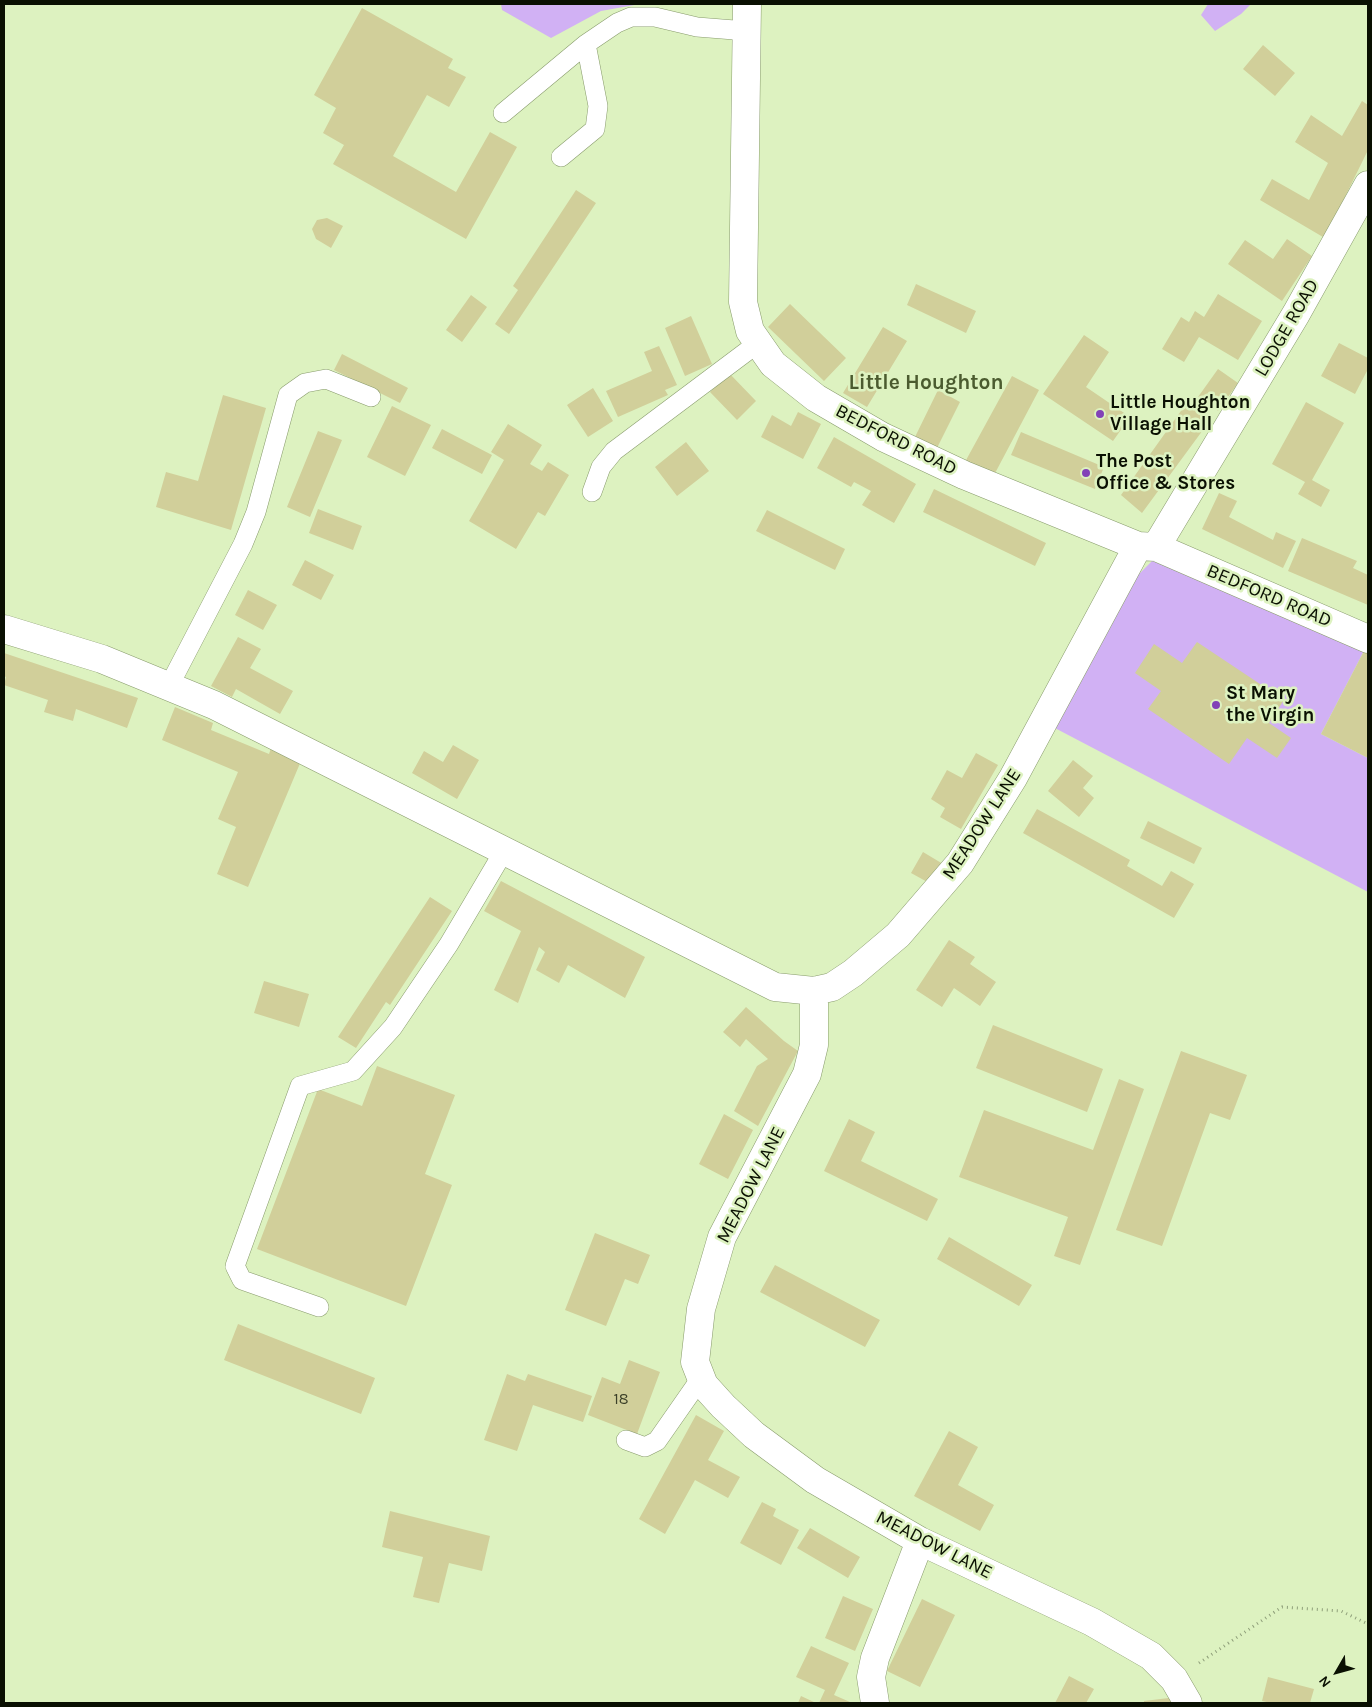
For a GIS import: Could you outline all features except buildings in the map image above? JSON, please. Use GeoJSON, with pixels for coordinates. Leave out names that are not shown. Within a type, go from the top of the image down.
{"type":"FeatureCollection","features":[{"type":"Feature","properties":{"kind":"street","name":"BEDFORD ROAD"},"geometry":{"type":"LineString","coordinates":[[747,4],[744,302],[750,330],[773,364],[816,398],[883,436],[964,475],[1147,546],[1368,639]]}},
{"type":"Feature","properties":{"kind":"street","name":"LODGE ROAD"},"geometry":{"type":"LineString","coordinates":[[1147,546],[1296,314],[1368,185]]}},
{"type":"Feature","properties":{"kind":"street","name":"MEADOW LANE"},"geometry":{"type":"LineString","coordinates":[[1147,546],[1013,778],[960,863],[898,935],[853,973],[832,987],[814,991],[814,1045],[807,1074],[722,1237],[701,1309],[695,1362],[704,1385],[723,1406],[754,1435],[815,1480],[920,1541],[1092,1622],[1151,1656],[1174,1679],[1188,1703]]}},
{"type":"Feature","properties":{"kind":"street"},"geometry":{"type":"LineString","coordinates":[[4,629],[102,659],[214,705],[775,987],[814,991]]}},
{"type":"Feature","properties":{"kind":"street"},"geometry":{"type":"LineString","coordinates":[[875,1703],[871,1677],[875,1658],[920,1541]]}},
{"type":"Feature","properties":{"kind":"lane"},"geometry":{"type":"LineString","coordinates":[[503,112],[586,44],[617,23],[631,17],[656,18],[697,27],[747,31]]}},
{"type":"Feature","properties":{"kind":"lane"},"geometry":{"type":"LineString","coordinates":[[561,157],[595,129],[598,106],[586,44]]}},
{"type":"Feature","properties":{"kind":"lane"},"geometry":{"type":"LineString","coordinates":[[592,492],[601,467],[614,451],[758,343]]}},
{"type":"Feature","properties":{"kind":"lane"},"geometry":{"type":"LineString","coordinates":[[169,686],[243,544],[256,512],[288,395],[305,383],[326,379],[371,397]]}},
{"type":"Feature","properties":{"kind":"lane"},"geometry":{"type":"LineString","coordinates":[[319,1308],[242,1280],[235,1266],[300,1086],[353,1071],[393,1027],[449,944],[504,851]]}},
{"type":"Feature","properties":{"kind":"lane"},"geometry":{"type":"LineString","coordinates":[[626,1440],[645,1446],[657,1441],[701,1378]]}},
{"type":"Feature","properties":{"kind":"path"},"geometry":{"type":"LineString","coordinates":[[1174,1679],[1282,1607],[1341,1611],[1368,1624]]}},
{"type":"Feature","properties":{"kind":"shaded area"},"geometry":{"type":"Polygon","coordinates":[[[501,4],[640,4],[601,11],[551,38],[502,10],[501,4]]]}},
{"type":"Feature","properties":{"kind":"shaded area"},"geometry":{"type":"Polygon","coordinates":[[[1208,4],[1251,4],[1241,14],[1215,31],[1201,15],[1208,4]]]}},
{"type":"Feature","properties":{"kind":"shaded area"},"geometry":{"type":"Polygon","coordinates":[[[1152,561],[1180,567],[1365,649],[1321,734],[1368,758],[1368,892],[1051,726],[1138,575],[1152,561]]]}},
{"type":"Feature","properties":{"kind":"place","name":"Little Houghton Village Hall"},"geometry":{"type":"Point","coordinates":[1100,414]}},
{"type":"Feature","properties":{"kind":"place","name":"The Post Office & Stores"},"geometry":{"type":"Point","coordinates":[1086,473]}},
{"type":"Feature","properties":{"kind":"place","name":"St Mary the Virgin"},"geometry":{"type":"Point","coordinates":[1216,705]}},
{"type":"Feature","properties":{"kind":"district","name":"Little Houghton"},"geometry":{"type":"Point","coordinates":[926,383]}}]}
